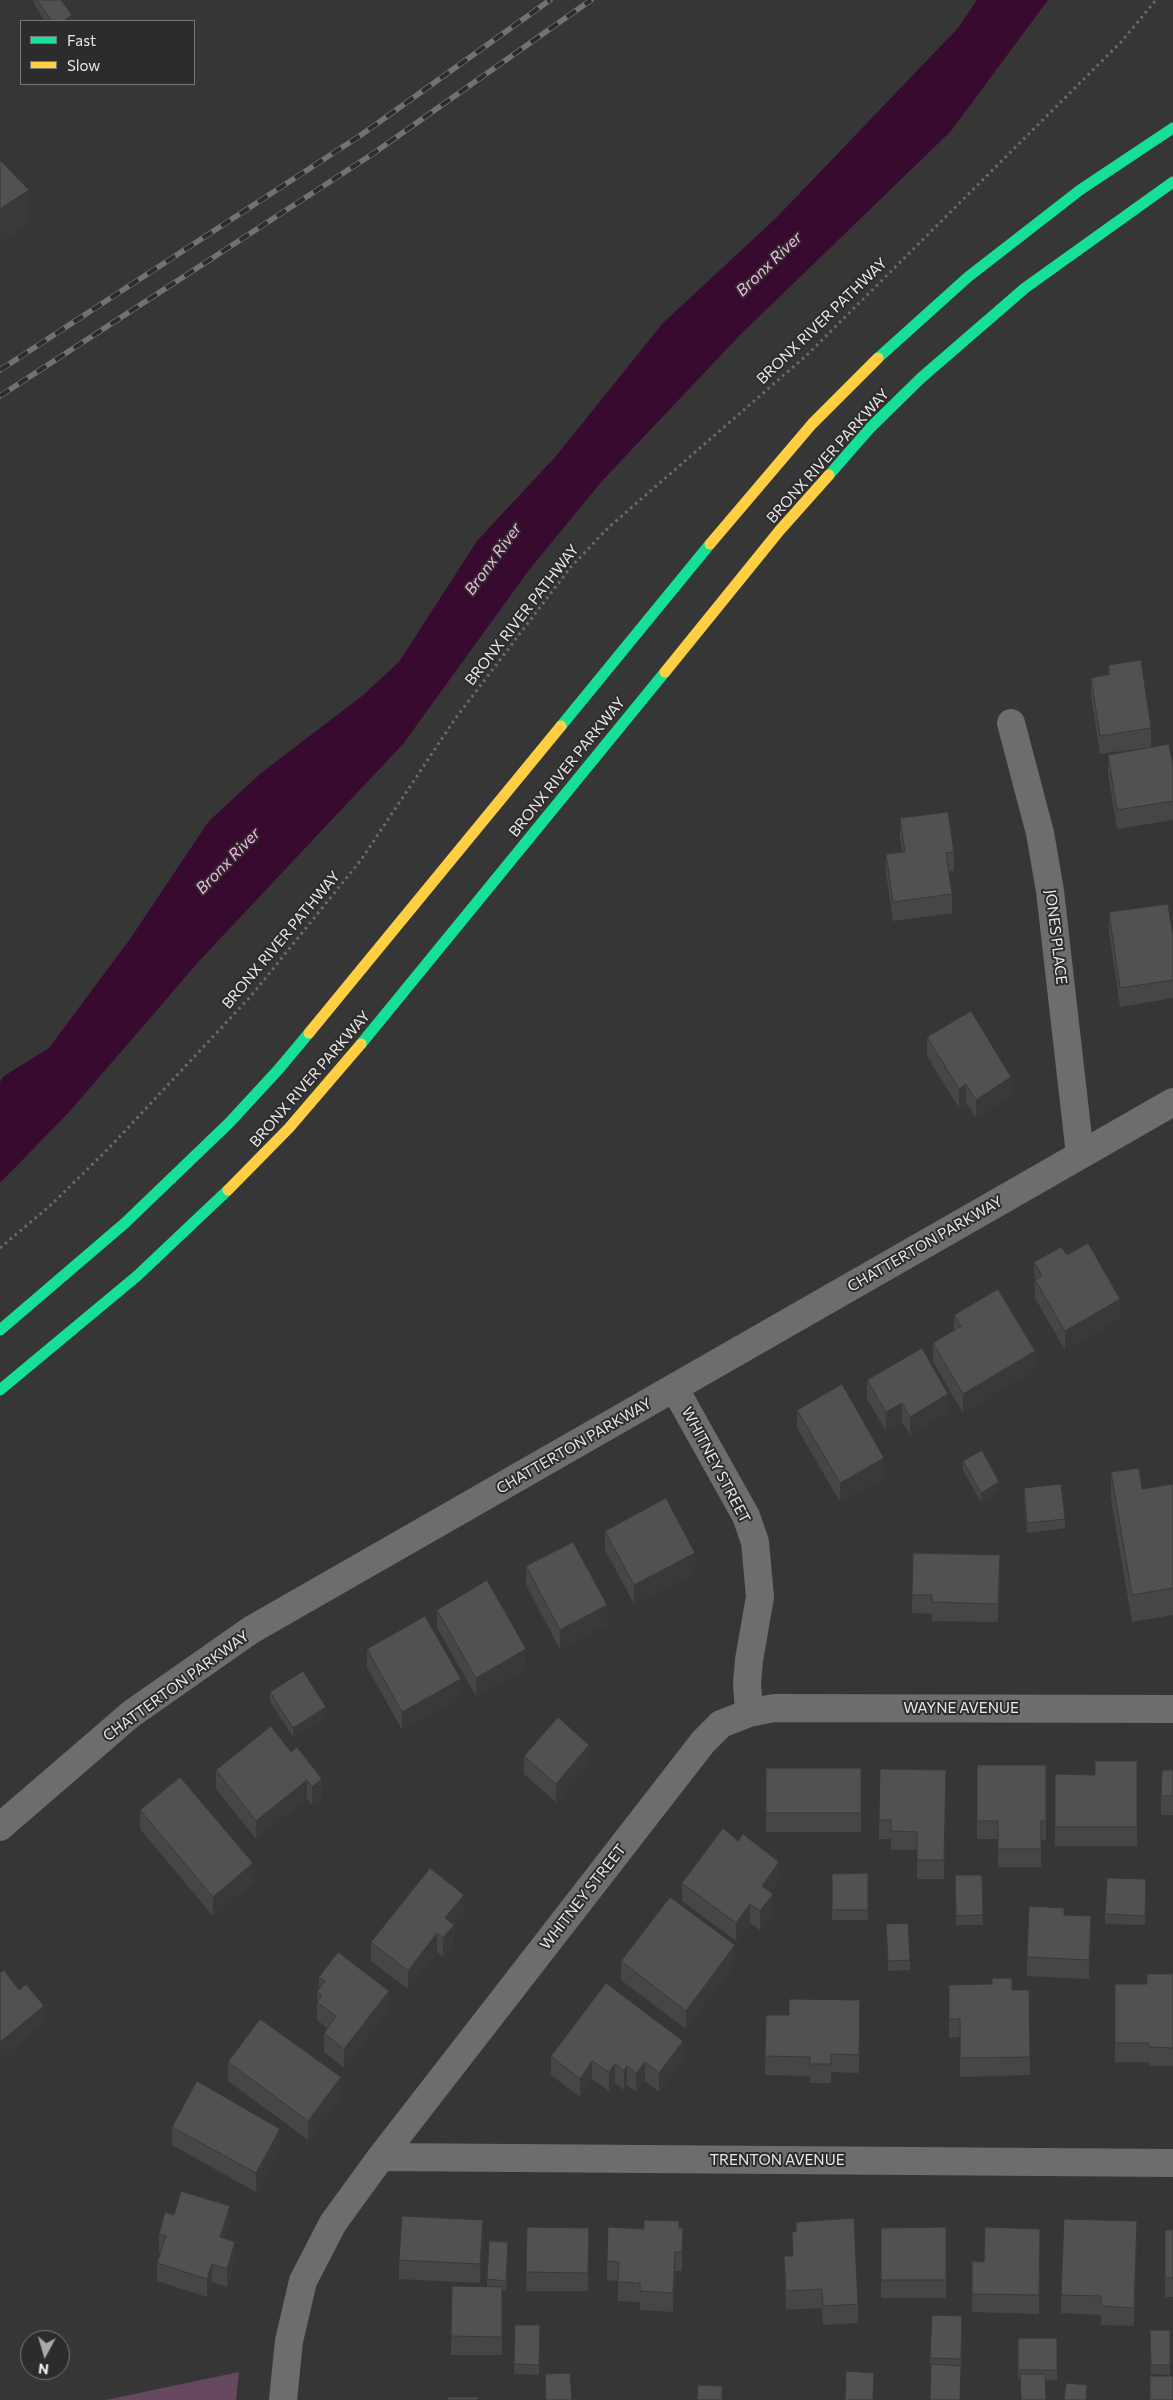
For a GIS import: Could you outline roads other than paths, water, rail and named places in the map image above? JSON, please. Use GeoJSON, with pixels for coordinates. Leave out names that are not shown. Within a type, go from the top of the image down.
{"type":"FeatureCollection","features":[{"type":"Feature","properties":{"kind":"highway","name":"BRONX RIVER PARKWAY"},"geometry":{"type":"LineString","coordinates":[[0,1330],[133,1217],[229,1123],[278,1070],[723,528],[812,424],[912,325],[968,277],[1080,190],[1173,128]]}},
{"type":"Feature","properties":{"kind":"highway","name":"BRONX RIVER PARKWAY"},"geometry":{"type":"LineString","coordinates":[[0,1390],[137,1276],[238,1181],[290,1128],[379,1024],[780,530],[871,427],[921,378],[1025,288],[1173,182]]}},
{"type":"Feature","properties":{"kind":"street","name":"JONES PLACE"},"geometry":{"type":"LineString","coordinates":[[1011,723],[1040,833],[1050,892],[1080,1155]]}},
{"type":"Feature","properties":{"kind":"street","name":"CHATTERTON PARKWAY"},"geometry":{"type":"LineString","coordinates":[[0,1827],[131,1714],[251,1630],[675,1389],[1173,1102]]}},
{"type":"Feature","properties":{"kind":"street","name":"WHITNEY STREET"},"geometry":{"type":"LineString","coordinates":[[283,2400],[289,2341],[303,2281],[333,2223],[380,2157],[703,1742],[721,1724],[749,1713],[747,1684],[749,1660],[760,1597],[755,1542],[746,1516],[675,1389]]}},
{"type":"Feature","properties":{"kind":"street","name":"WAYNE AVENUE"},"geometry":{"type":"LineString","coordinates":[[749,1713],[774,1708],[797,1707],[1173,1709]]}},
{"type":"Feature","properties":{"kind":"street","name":"TRENTON AVENUE"},"geometry":{"type":"LineString","coordinates":[[380,2157],[1173,2163]]}},
{"type":"Feature","properties":{"kind":"water","name":"Bronx River"},"geometry":{"type":"Polygon","coordinates":[[[977,0],[1048,0],[951,131],[740,335],[602,481],[529,570],[403,744],[200,960],[70,1111],[0,1183],[0,1082],[4,1076],[49,1048],[130,939],[209,821],[261,773],[362,696],[399,662],[477,541],[556,456],[663,323],[776,218],[958,28],[977,0]]]}},
{"type":"Feature","properties":{"kind":"railway"},"geometry":{"type":"LineString","coordinates":[[0,370],[361,135],[550,0]]}},
{"type":"Feature","properties":{"kind":"railway"},"geometry":{"type":"LineString","coordinates":[[0,396],[371,155],[591,0]]}}]}
